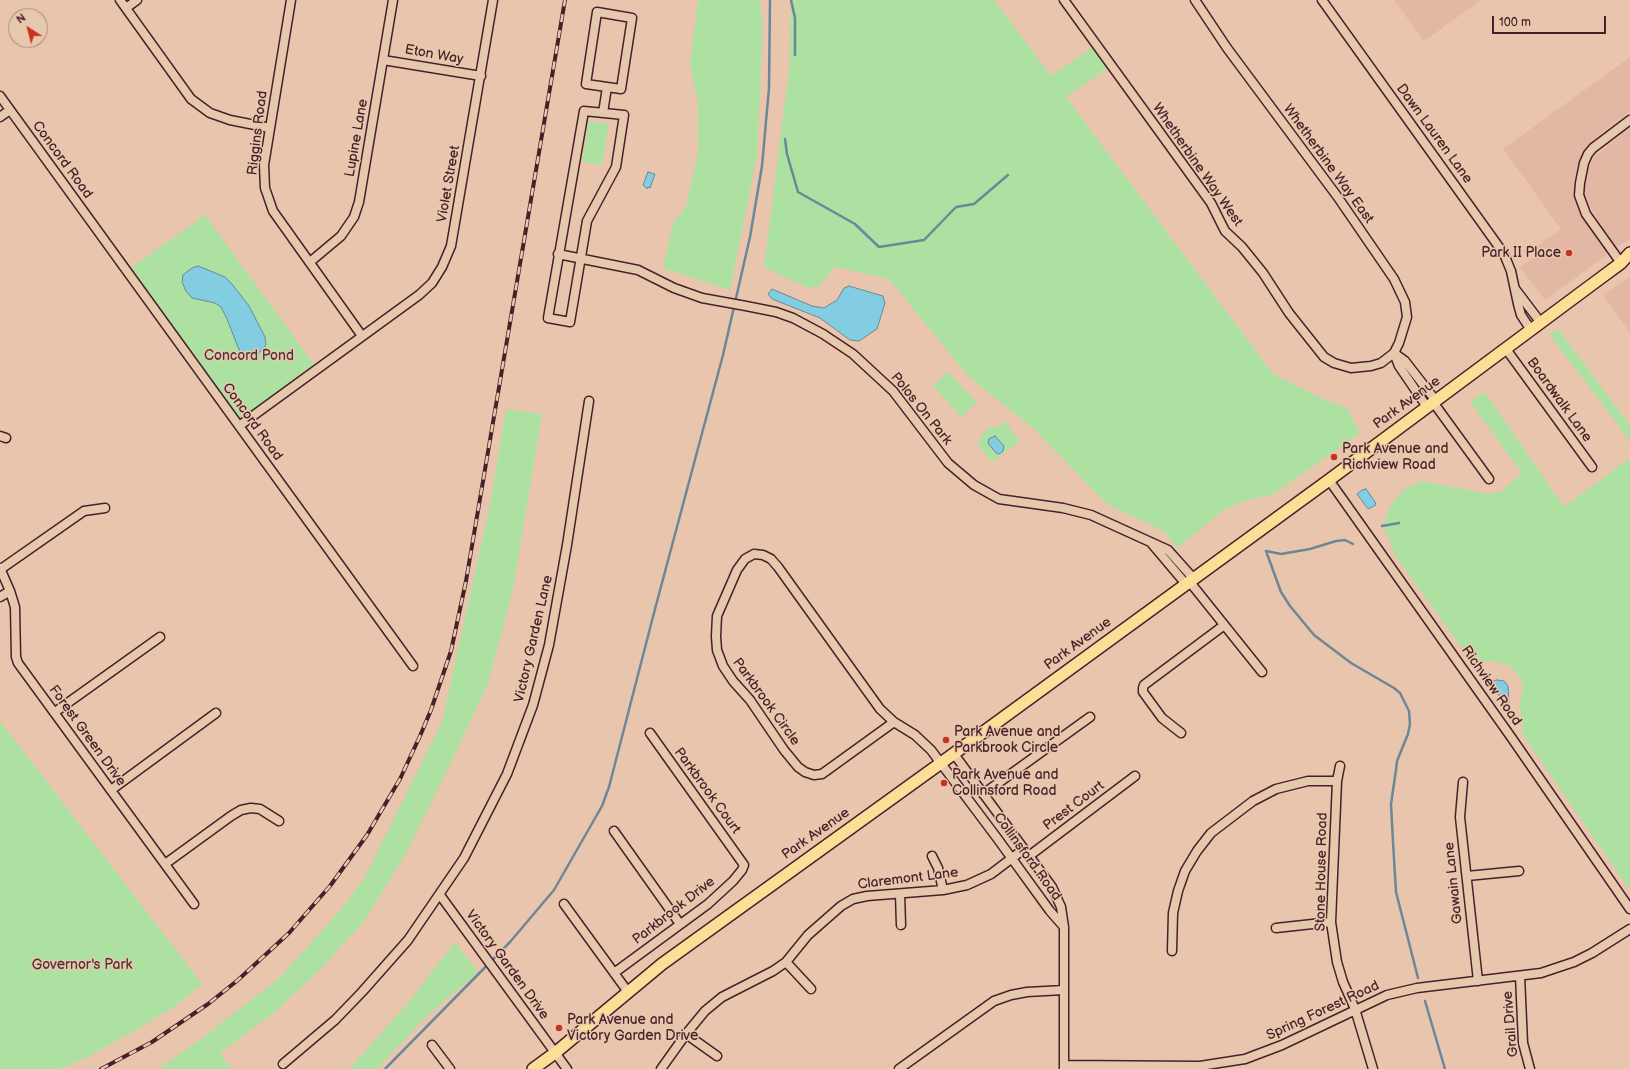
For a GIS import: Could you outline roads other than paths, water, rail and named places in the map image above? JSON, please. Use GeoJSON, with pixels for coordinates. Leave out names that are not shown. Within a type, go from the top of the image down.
{"type":"FeatureCollection","features":[{"type":"Feature","properties":{"kind":"main road","name":"Park Avenue"},"geometry":{"type":"LineString","coordinates":[[532,1069],[555,1053],[662,964],[954,754],[1329,480],[1626,261],[1630,253]]}},
{"type":"Feature","properties":{"kind":"street"},"geometry":{"type":"LineString","coordinates":[[120,0],[184,90],[200,106],[210,113],[230,120],[270,128]]}},
{"type":"Feature","properties":{"kind":"street"},"geometry":{"type":"LineString","coordinates":[[126,8],[137,0]]}},
{"type":"Feature","properties":{"kind":"street","name":"Riggins Road"},"geometry":{"type":"LineString","coordinates":[[291,0],[264,165],[265,188],[273,211],[362,336]]}},
{"type":"Feature","properties":{"kind":"street","name":"Lupine Lane"},"geometry":{"type":"LineString","coordinates":[[310,262],[341,236],[354,217],[361,193],[393,0]]}},
{"type":"Feature","properties":{"kind":"street","name":"Violet Street"},"geometry":{"type":"LineString","coordinates":[[239,426],[419,295],[432,283],[442,267],[451,246],[494,0]]}},
{"type":"Feature","properties":{"kind":"street","name":"Whetherbine Way West"},"geometry":{"type":"LineString","coordinates":[[1064,0],[1211,203],[1225,231],[1242,247],[1263,273],[1289,313],[1324,357],[1342,367],[1363,367],[1381,363],[1394,353]]}},
{"type":"Feature","properties":{"kind":"street","name":"Whetherbine Way East"},"geometry":{"type":"LineString","coordinates":[[1195,0],[1228,48],[1338,196],[1394,279],[1407,308],[1405,325],[1394,353]]}},
{"type":"Feature","properties":{"kind":"street","name":"Dawn Lauren Lane"},"geometry":{"type":"LineString","coordinates":[[1322,0],[1504,254],[1511,271],[1521,315],[1531,330]]}},
{"type":"Feature","properties":{"kind":"street"},"geometry":{"type":"LineString","coordinates":[[597,12],[632,18],[621,89],[607,87],[586,84],[597,12]]}},
{"type":"Feature","properties":{"kind":"street","name":"Eton Way"},"geometry":{"type":"LineString","coordinates":[[383,60],[481,76]]}},
{"type":"Feature","properties":{"kind":"street"},"geometry":{"type":"LineString","coordinates":[[603,113],[607,87]]}},
{"type":"Feature","properties":{"kind":"street","name":"Concord Road"},"geometry":{"type":"LineString","coordinates":[[0,96],[413,666]]}},
{"type":"Feature","properties":{"kind":"street"},"geometry":{"type":"LineString","coordinates":[[0,117],[10,110]]}},
{"type":"Feature","properties":{"kind":"street"},"geometry":{"type":"LineString","coordinates":[[584,111],[603,113],[624,115],[616,167],[587,221],[570,322],[548,318],[584,111]]}},
{"type":"Feature","properties":{"kind":"street"},"geometry":{"type":"LineString","coordinates":[[1626,261],[1586,214],[1579,195],[1584,163],[1588,154],[1593,148],[1630,120]]}},
{"type":"Feature","properties":{"kind":"street","name":"Polos On Park"},"geometry":{"type":"LineString","coordinates":[[558,254],[638,270],[686,293],[726,303],[776,312],[793,318],[823,334],[852,354],[893,391],[948,463],[974,485],[999,499],[1091,515],[1150,542],[1189,581],[1262,672]]}},
{"type":"Feature","properties":{"kind":"street","name":"Dawn Lauren Lane"},"geometry":{"type":"LineString","coordinates":[[1515,289],[1541,323]]}},
{"type":"Feature","properties":{"kind":"street","name":"Boardwalk Lane"},"geometry":{"type":"LineString","coordinates":[[1506,349],[1592,467]]}},
{"type":"Feature","properties":{"kind":"street"},"geometry":{"type":"LineString","coordinates":[[1394,353],[1398,366],[1432,403],[1489,479]]}},
{"type":"Feature","properties":{"kind":"street","name":"Victory Garden Lane"},"geometry":{"type":"LineString","coordinates":[[283,1064],[335,1020],[408,940],[464,858],[507,774],[533,705],[549,645],[568,545],[589,401]]}},
{"type":"Feature","properties":{"kind":"street","name":"Richview Road"},"geometry":{"type":"LineString","coordinates":[[1329,480],[1511,737],[1630,909]]}},
{"type":"Feature","properties":{"kind":"street"},"geometry":{"type":"LineString","coordinates":[[0,569],[84,511],[105,508]]}},
{"type":"Feature","properties":{"kind":"street","name":"Parkbrook Circle"},"geometry":{"type":"LineString","coordinates":[[894,722],[822,774],[814,775],[805,772],[798,767],[784,750],[750,700],[733,681],[723,666],[717,650],[717,616],[737,570],[745,559],[754,554],[759,554],[764,555],[774,562],[880,709],[894,722],[915,735],[931,750],[941,763]]}},
{"type":"Feature","properties":{"kind":"street","name":"Forest Green Drive"},"geometry":{"type":"LineString","coordinates":[[0,569],[10,591],[15,607],[16,656],[18,663],[194,904]]}},
{"type":"Feature","properties":{"kind":"street"},"geometry":{"type":"LineString","coordinates":[[0,597],[10,591]]}},
{"type":"Feature","properties":{"kind":"street"},"geometry":{"type":"LineString","coordinates":[[1181,733],[1162,718],[1143,692],[1144,685],[1224,626]]}},
{"type":"Feature","properties":{"kind":"street"},"geometry":{"type":"LineString","coordinates":[[55,712],[160,637]]}},
{"type":"Feature","properties":{"kind":"street"},"geometry":{"type":"LineString","coordinates":[[111,790],[216,713]]}},
{"type":"Feature","properties":{"kind":"street"},"geometry":{"type":"LineString","coordinates":[[983,794],[1090,717]]}},
{"type":"Feature","properties":{"kind":"street","name":"Parkbrook Court"},"geometry":{"type":"LineString","coordinates":[[650,733],[744,865]]}},
{"type":"Feature","properties":{"kind":"street","name":"Collinsford Road"},"geometry":{"type":"LineString","coordinates":[[954,754],[1052,888],[1061,907],[1064,927],[1064,1067]]}},
{"type":"Feature","properties":{"kind":"street","name":"Collinsford Road"},"geometry":{"type":"LineString","coordinates":[[941,763],[1050,911],[1064,927]]}},
{"type":"Feature","properties":{"kind":"street","name":"Stone House Road"},"geometry":{"type":"LineString","coordinates":[[1340,766],[1337,781],[1331,922],[1337,962],[1343,982],[1355,1009],[1373,1069]]}},
{"type":"Feature","properties":{"kind":"street","name":"Prest Court"},"geometry":{"type":"LineString","coordinates":[[1026,853],[1135,776]]}},
{"type":"Feature","properties":{"kind":"street"},"geometry":{"type":"LineString","coordinates":[[1172,951],[1173,913],[1178,890],[1185,871],[1197,851],[1211,833],[1253,801],[1276,789],[1308,781],[1337,781]]}},
{"type":"Feature","properties":{"kind":"street","name":"Gawain Lane"},"geometry":{"type":"LineString","coordinates":[[1463,782],[1460,818],[1478,981]]}},
{"type":"Feature","properties":{"kind":"street"},"geometry":{"type":"LineString","coordinates":[[165,864],[241,810],[250,808],[260,809],[267,812],[279,821]]}},
{"type":"Feature","properties":{"kind":"street"},"geometry":{"type":"LineString","coordinates":[[997,838],[1009,829]]}},
{"type":"Feature","properties":{"kind":"street"},"geometry":{"type":"LineString","coordinates":[[614,832],[680,924]]}},
{"type":"Feature","properties":{"kind":"street","name":"Claremont Lane"},"geometry":{"type":"LineString","coordinates":[[661,1069],[686,1034],[705,1011],[722,997],[773,971],[786,962],[808,935],[841,906],[853,899],[867,896],[943,890],[978,882],[1012,858],[1026,853]]}},
{"type":"Feature","properties":{"kind":"street"},"geometry":{"type":"LineString","coordinates":[[932,856],[938,868],[943,890]]}},
{"type":"Feature","properties":{"kind":"street","name":"Parkbrook Drive"},"geometry":{"type":"LineString","coordinates":[[614,973],[708,904],[733,881],[744,865]]}},
{"type":"Feature","properties":{"kind":"street"},"geometry":{"type":"LineString","coordinates":[[1467,876],[1519,871]]}},
{"type":"Feature","properties":{"kind":"street"},"geometry":{"type":"LineString","coordinates":[[900,894],[901,925]]}},
{"type":"Feature","properties":{"kind":"street","name":"Victory Garden Drive"},"geometry":{"type":"LineString","coordinates":[[440,895],[567,1069]]}},
{"type":"Feature","properties":{"kind":"street"},"geometry":{"type":"LineString","coordinates":[[564,904],[628,992]]}},
{"type":"Feature","properties":{"kind":"street"},"geometry":{"type":"LineString","coordinates":[[1276,928],[1331,922]]}},
{"type":"Feature","properties":{"kind":"street","name":"Spring Forest Road"},"geometry":{"type":"LineString","coordinates":[[1064,1067],[1169,1067],[1207,1065],[1245,1059],[1282,1045],[1387,995],[1416,988],[1520,976],[1541,972],[1574,962],[1592,953],[1630,929]]}},
{"type":"Feature","properties":{"kind":"street"},"geometry":{"type":"LineString","coordinates":[[786,962],[811,989]]}},
{"type":"Feature","properties":{"kind":"street","name":"Grail Drive"},"geometry":{"type":"LineString","coordinates":[[1520,976],[1523,1043],[1530,1069]]}},
{"type":"Feature","properties":{"kind":"street"},"geometry":{"type":"LineString","coordinates":[[899,1069],[994,1001],[1011,995],[1028,992],[1064,990]]}},
{"type":"Feature","properties":{"kind":"street"},"geometry":{"type":"LineString","coordinates":[[686,1034],[717,1056]]}},
{"type":"Feature","properties":{"kind":"street"},"geometry":{"type":"LineString","coordinates":[[432,1045],[450,1069]]}},
{"type":"Feature","properties":{"kind":"water"},"geometry":{"type":"Polygon","coordinates":[[[648,172],[655,174],[650,188],[648,187],[647,189],[643,185],[648,172]]]}},
{"type":"Feature","properties":{"kind":"water"},"geometry":{"type":"Polygon","coordinates":[[[198,266],[225,277],[249,306],[265,337],[266,345],[260,352],[246,358],[240,352],[221,307],[215,303],[192,298],[186,291],[182,282],[183,275],[192,268],[198,266]]]}},
{"type":"Feature","properties":{"kind":"water"},"geometry":{"type":"Polygon","coordinates":[[[849,286],[883,296],[885,303],[877,329],[859,341],[850,340],[820,318],[772,299],[768,294],[772,289],[812,306],[824,308],[837,300],[844,288],[849,286]]]}},
{"type":"Feature","properties":{"kind":"water"},"geometry":{"type":"Polygon","coordinates":[[[995,436],[1004,446],[1003,451],[999,454],[996,453],[988,443],[989,439],[995,436]]]}},
{"type":"Feature","properties":{"kind":"water"},"geometry":{"type":"Polygon","coordinates":[[[1366,489],[1376,505],[1368,509],[1357,494],[1366,489]]]}},
{"type":"Feature","properties":{"kind":"water"},"geometry":{"type":"Polygon","coordinates":[[[1497,680],[1504,681],[1508,686],[1509,705],[1506,705],[1489,682],[1497,680]]]}},
{"type":"Feature","properties":{"kind":"waterway"},"geometry":{"type":"LineString","coordinates":[[385,1069],[510,942],[554,890],[602,806],[609,787],[723,355],[750,237],[762,166],[769,88],[770,0]]}},
{"type":"Feature","properties":{"kind":"waterway"},"geometry":{"type":"LineString","coordinates":[[791,0],[795,18],[795,55]]}},
{"type":"Feature","properties":{"kind":"waterway"},"geometry":{"type":"LineString","coordinates":[[785,139],[787,154],[798,192],[855,224],[879,247],[924,240],[956,207],[974,204],[1008,175]]}},
{"type":"Feature","properties":{"kind":"waterway"},"geometry":{"type":"LineString","coordinates":[[1382,526],[1399,523]]}},
{"type":"Feature","properties":{"kind":"waterway"},"geometry":{"type":"LineString","coordinates":[[1266,551],[1281,554],[1310,549],[1336,541],[1345,540],[1353,544]]}},
{"type":"Feature","properties":{"kind":"waterway"},"geometry":{"type":"LineString","coordinates":[[1266,551],[1281,592],[1290,606],[1314,635],[1351,663],[1394,688],[1400,693],[1409,711],[1410,724],[1408,734],[1397,761],[1391,804],[1396,892],[1418,978]]}},
{"type":"Feature","properties":{"kind":"waterway"},"geometry":{"type":"LineString","coordinates":[[1425,1001],[1445,1069]]}},
{"type":"Feature","properties":{"kind":"railway"},"geometry":{"type":"LineString","coordinates":[[101,1069],[152,1042],[208,1004],[238,980],[289,933],[330,886],[367,835],[400,779],[420,736],[431,710],[451,651],[466,581],[565,0]]}},
{"type":"Feature","properties":{"kind":"place","name":"Park II Place"},"geometry":{"type":"Point","coordinates":[1569,253]}},
{"type":"Feature","properties":{"kind":"place","name":"Park Avenue and Richview Road"},"geometry":{"type":"Point","coordinates":[1334,457]}},
{"type":"Feature","properties":{"kind":"place","name":"Park Avenue and Parkbrook Circle"},"geometry":{"type":"Point","coordinates":[946,740]}},
{"type":"Feature","properties":{"kind":"place","name":"Park Avenue and Collinsford Road"},"geometry":{"type":"Point","coordinates":[944,783]}},
{"type":"Feature","properties":{"kind":"place","name":"Park Avenue and Victory Garden Drive"},"geometry":{"type":"Point","coordinates":[559,1028]}},
{"type":"Feature","properties":{"kind":"park label","name":"Concord Pond"},"geometry":{"type":"Point","coordinates":[249,356]}},
{"type":"Feature","properties":{"kind":"park label","name":"Governor's Park"},"geometry":{"type":"Point","coordinates":[82,965]}}]}
